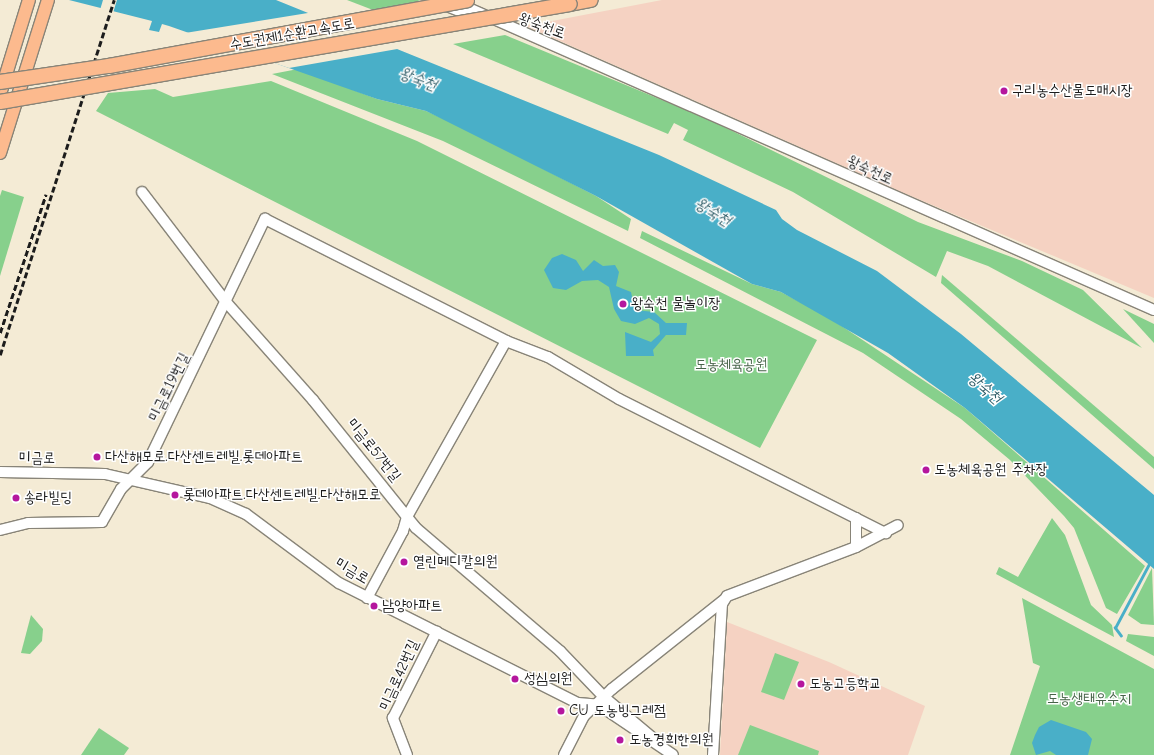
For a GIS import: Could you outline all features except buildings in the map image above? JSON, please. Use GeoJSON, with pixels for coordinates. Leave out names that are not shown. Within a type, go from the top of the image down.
{"type":"FeatureCollection","features":[{"type":"Feature","properties":{"kind":"highway","name":"수도권제1순환고속도로"},"geometry":{"type":"LineString","coordinates":[[0,82],[109,66],[467,0]]}},
{"type":"Feature","properties":{"kind":"highway","name":"수도권제1순환고속도로"},"geometry":{"type":"LineString","coordinates":[[0,102],[591,0]]}},
{"type":"Feature","properties":{"kind":"main road"},"geometry":{"type":"LineString","coordinates":[[0,94],[29,0]]}},
{"type":"Feature","properties":{"kind":"main road"},"geometry":{"type":"LineString","coordinates":[[0,153],[48,0]]}},
{"type":"Feature","properties":{"kind":"street","name":"왕숙천로"},"geometry":{"type":"LineString","coordinates":[[432,0],[575,54]]}},
{"type":"Feature","properties":{"kind":"street","name":"왕숙천로"},"geometry":{"type":"LineString","coordinates":[[452,0],[1154,310]]}},
{"type":"Feature","properties":{"kind":"street","name":"미금로57번길"},"geometry":{"type":"LineString","coordinates":[[142,192],[226,302],[313,400],[407,517],[446,556],[560,651],[597,686],[602,701]]}},
{"type":"Feature","properties":{"kind":"street","name":"미금로19번길"},"geometry":{"type":"LineString","coordinates":[[0,530],[28,523],[102,522],[130,478],[148,462],[265,219],[506,341]]}},
{"type":"Feature","properties":{"kind":"street"},"geometry":{"type":"LineString","coordinates":[[367,598],[403,531],[407,517],[506,341],[548,357],[619,399],[886,533]]}},
{"type":"Feature","properties":{"kind":"street","name":"미금로"},"geometry":{"type":"LineString","coordinates":[[0,472],[106,474],[195,492],[246,514],[339,583],[367,598],[437,631],[578,703],[602,701],[673,755]]}},
{"type":"Feature","properties":{"kind":"street"},"geometry":{"type":"LineString","coordinates":[[856,518],[856,546]]}},
{"type":"Feature","properties":{"kind":"street"},"geometry":{"type":"LineString","coordinates":[[564,755],[584,716],[726,598],[856,546],[886,533],[898,525]]}},
{"type":"Feature","properties":{"kind":"street"},"geometry":{"type":"LineString","coordinates":[[713,755],[722,604],[726,598]]}},
{"type":"Feature","properties":{"kind":"street","name":"미금로42번길"},"geometry":{"type":"LineString","coordinates":[[407,755],[393,718],[437,631]]}},
{"type":"Feature","properties":{"kind":"shaded area","name":"구리농수산물도매시장"},"geometry":{"type":"Polygon","coordinates":[[[662,0],[1154,0],[1154,298],[906,194],[526,26],[662,0]]]}},
{"type":"Feature","properties":{"kind":"shaded area","name":"도농고등학교"},"geometry":{"type":"Polygon","coordinates":[[[727,622],[829,662],[925,706],[908,755],[720,755],[727,622]]]}},
{"type":"Feature","properties":{"kind":"green space"},"geometry":{"type":"Polygon","coordinates":[[[347,0],[418,0],[420,1],[373,10],[347,0]]]}},
{"type":"Feature","properties":{"kind":"green space"},"geometry":{"type":"Polygon","coordinates":[[[505,35],[708,119],[918,222],[1022,261],[1083,290],[1142,348],[988,266],[947,251],[936,277],[793,192],[683,140],[688,130],[674,123],[668,134],[453,44],[505,35]]]}},
{"type":"Feature","properties":{"kind":"green space"},"geometry":{"type":"Polygon","coordinates":[[[298,69],[377,99],[426,111],[466,129],[596,196],[631,219],[628,231],[443,141],[272,74],[298,69]]]}},
{"type":"Feature","properties":{"kind":"green space","name":"도농체육공원"},"geometry":{"type":"Polygon","coordinates":[[[271,81],[417,141],[817,340],[760,448],[96,111],[108,93],[155,89],[173,97],[271,81]]]}},
{"type":"Feature","properties":{"kind":"green space"},"geometry":{"type":"Polygon","coordinates":[[[2,190],[24,197],[0,276],[0,196],[2,190]]]}},
{"type":"Feature","properties":{"kind":"green space"},"geometry":{"type":"Polygon","coordinates":[[[642,231],[752,284],[781,292],[828,317],[965,408],[1145,566],[1117,614],[1106,608],[1074,528],[1010,460],[961,419],[863,353],[640,238],[642,231]]]}},
{"type":"Feature","properties":{"kind":"green space"},"geometry":{"type":"Polygon","coordinates":[[[942,275],[1154,457],[1154,469],[941,283],[942,275]]]}},
{"type":"Feature","properties":{"kind":"green space"},"geometry":{"type":"Polygon","coordinates":[[[1123,309],[1154,324],[1154,343],[1123,309]]]}},
{"type":"Feature","properties":{"kind":"green space"},"geometry":{"type":"Polygon","coordinates":[[[1052,518],[1065,535],[1091,605],[1112,625],[1114,637],[996,574],[999,567],[1018,577],[1052,518]]]}},
{"type":"Feature","properties":{"kind":"green space"},"geometry":{"type":"Polygon","coordinates":[[[1152,568],[1154,625],[1141,624],[1128,615],[1152,568]]]}},
{"type":"Feature","properties":{"kind":"green space","name":"도농생태유수지"},"geometry":{"type":"Polygon","coordinates":[[[1022,598],[1154,669],[1154,755],[1010,755],[1040,666],[1033,663],[1022,598]]]}},
{"type":"Feature","properties":{"kind":"green space"},"geometry":{"type":"Polygon","coordinates":[[[31,615],[43,629],[42,641],[30,654],[21,653],[31,615]]]}},
{"type":"Feature","properties":{"kind":"green space"},"geometry":{"type":"Polygon","coordinates":[[[1128,634],[1154,637],[1154,656],[1126,641],[1128,634]]]}},
{"type":"Feature","properties":{"kind":"green space"},"geometry":{"type":"Polygon","coordinates":[[[775,653],[799,662],[784,700],[761,692],[775,653]]]}},
{"type":"Feature","properties":{"kind":"green space"},"geometry":{"type":"Polygon","coordinates":[[[750,725],[819,751],[818,755],[738,755],[750,725]]]}},
{"type":"Feature","properties":{"kind":"green space"},"geometry":{"type":"Polygon","coordinates":[[[99,728],[129,748],[124,755],[81,755],[99,728]]]}},
{"type":"Feature","properties":{"kind":"water","name":"왕숙천"},"geometry":{"type":"Polygon","coordinates":[[[69,0],[276,0],[659,155],[776,210],[782,219],[797,230],[877,271],[961,334],[1154,495],[1154,569],[965,408],[888,353],[781,292],[752,284],[596,196],[426,111],[377,99],[169,26],[162,24],[159,32],[149,30],[152,21],[69,0]]]}},
{"type":"Feature","properties":{"kind":"water","name":"왕숙천 물놀이장"},"geometry":{"type":"Polygon","coordinates":[[[562,254],[576,260],[583,271],[594,260],[603,266],[615,265],[619,272],[616,286],[631,292],[635,310],[654,312],[666,323],[687,323],[686,335],[666,335],[653,350],[654,356],[626,356],[625,332],[651,342],[660,334],[659,324],[649,318],[635,324],[621,321],[614,309],[609,287],[598,280],[582,281],[566,290],[553,288],[544,270],[552,258],[562,254]]]}},
{"type":"Feature","properties":{"kind":"water"},"geometry":{"type":"Polygon","coordinates":[[[1051,720],[1086,732],[1092,739],[1088,755],[1056,755],[1050,751],[1036,755],[1032,743],[1035,735],[1039,727],[1051,720]]]}},
{"type":"Feature","properties":{"kind":"pier"},"geometry":{"type":"Polygon","coordinates":[[[103,0],[117,0],[113,13],[100,10],[103,0]]]}},
{"type":"Feature","properties":{"kind":"pier"},"geometry":{"type":"Polygon","coordinates":[[[314,12],[403,48],[289,68],[185,33],[314,12]]]}},
{"type":"Feature","properties":{"kind":"waterway"},"geometry":{"type":"LineString","coordinates":[[1121,636],[1115,628],[1149,564]]}},
{"type":"Feature","properties":{"kind":"railway"},"geometry":{"type":"LineString","coordinates":[[0,355],[114,0]]}},
{"type":"Feature","properties":{"kind":"railway"},"geometry":{"type":"LineString","coordinates":[[0,333],[46,194]]}},
{"type":"Feature","properties":{"kind":"place","name":"구리농수산물도매시장"},"geometry":{"type":"Point","coordinates":[1004,91]}},
{"type":"Feature","properties":{"kind":"place","name":"왕숙천 물놀이장"},"geometry":{"type":"Point","coordinates":[623,304]}},
{"type":"Feature","properties":{"kind":"place","name":"다산해모로.다산센트레빌.롯데아파트"},"geometry":{"type":"Point","coordinates":[97,457]}},
{"type":"Feature","properties":{"kind":"place","name":"도농체육공원 주차장"},"geometry":{"type":"Point","coordinates":[926,470]}},
{"type":"Feature","properties":{"kind":"place","name":"롯데아파트.다산센트레빌.다산해모로"},"geometry":{"type":"Point","coordinates":[175,495]}},
{"type":"Feature","properties":{"kind":"place","name":"송라빌딩"},"geometry":{"type":"Point","coordinates":[16,498]}},
{"type":"Feature","properties":{"kind":"place","name":"열린메디칼의원"},"geometry":{"type":"Point","coordinates":[404,562]}},
{"type":"Feature","properties":{"kind":"place","name":"남양아파트"},"geometry":{"type":"Point","coordinates":[374,606]}},
{"type":"Feature","properties":{"kind":"place","name":"성심의원"},"geometry":{"type":"Point","coordinates":[515,679]}},
{"type":"Feature","properties":{"kind":"place","name":"도농고등학교"},"geometry":{"type":"Point","coordinates":[801,684]}},
{"type":"Feature","properties":{"kind":"place","name":"CU 도농빙그레점"},"geometry":{"type":"Point","coordinates":[561,711]}},
{"type":"Feature","properties":{"kind":"place","name":"도농경희한의원"},"geometry":{"type":"Point","coordinates":[620,740]}}]}
